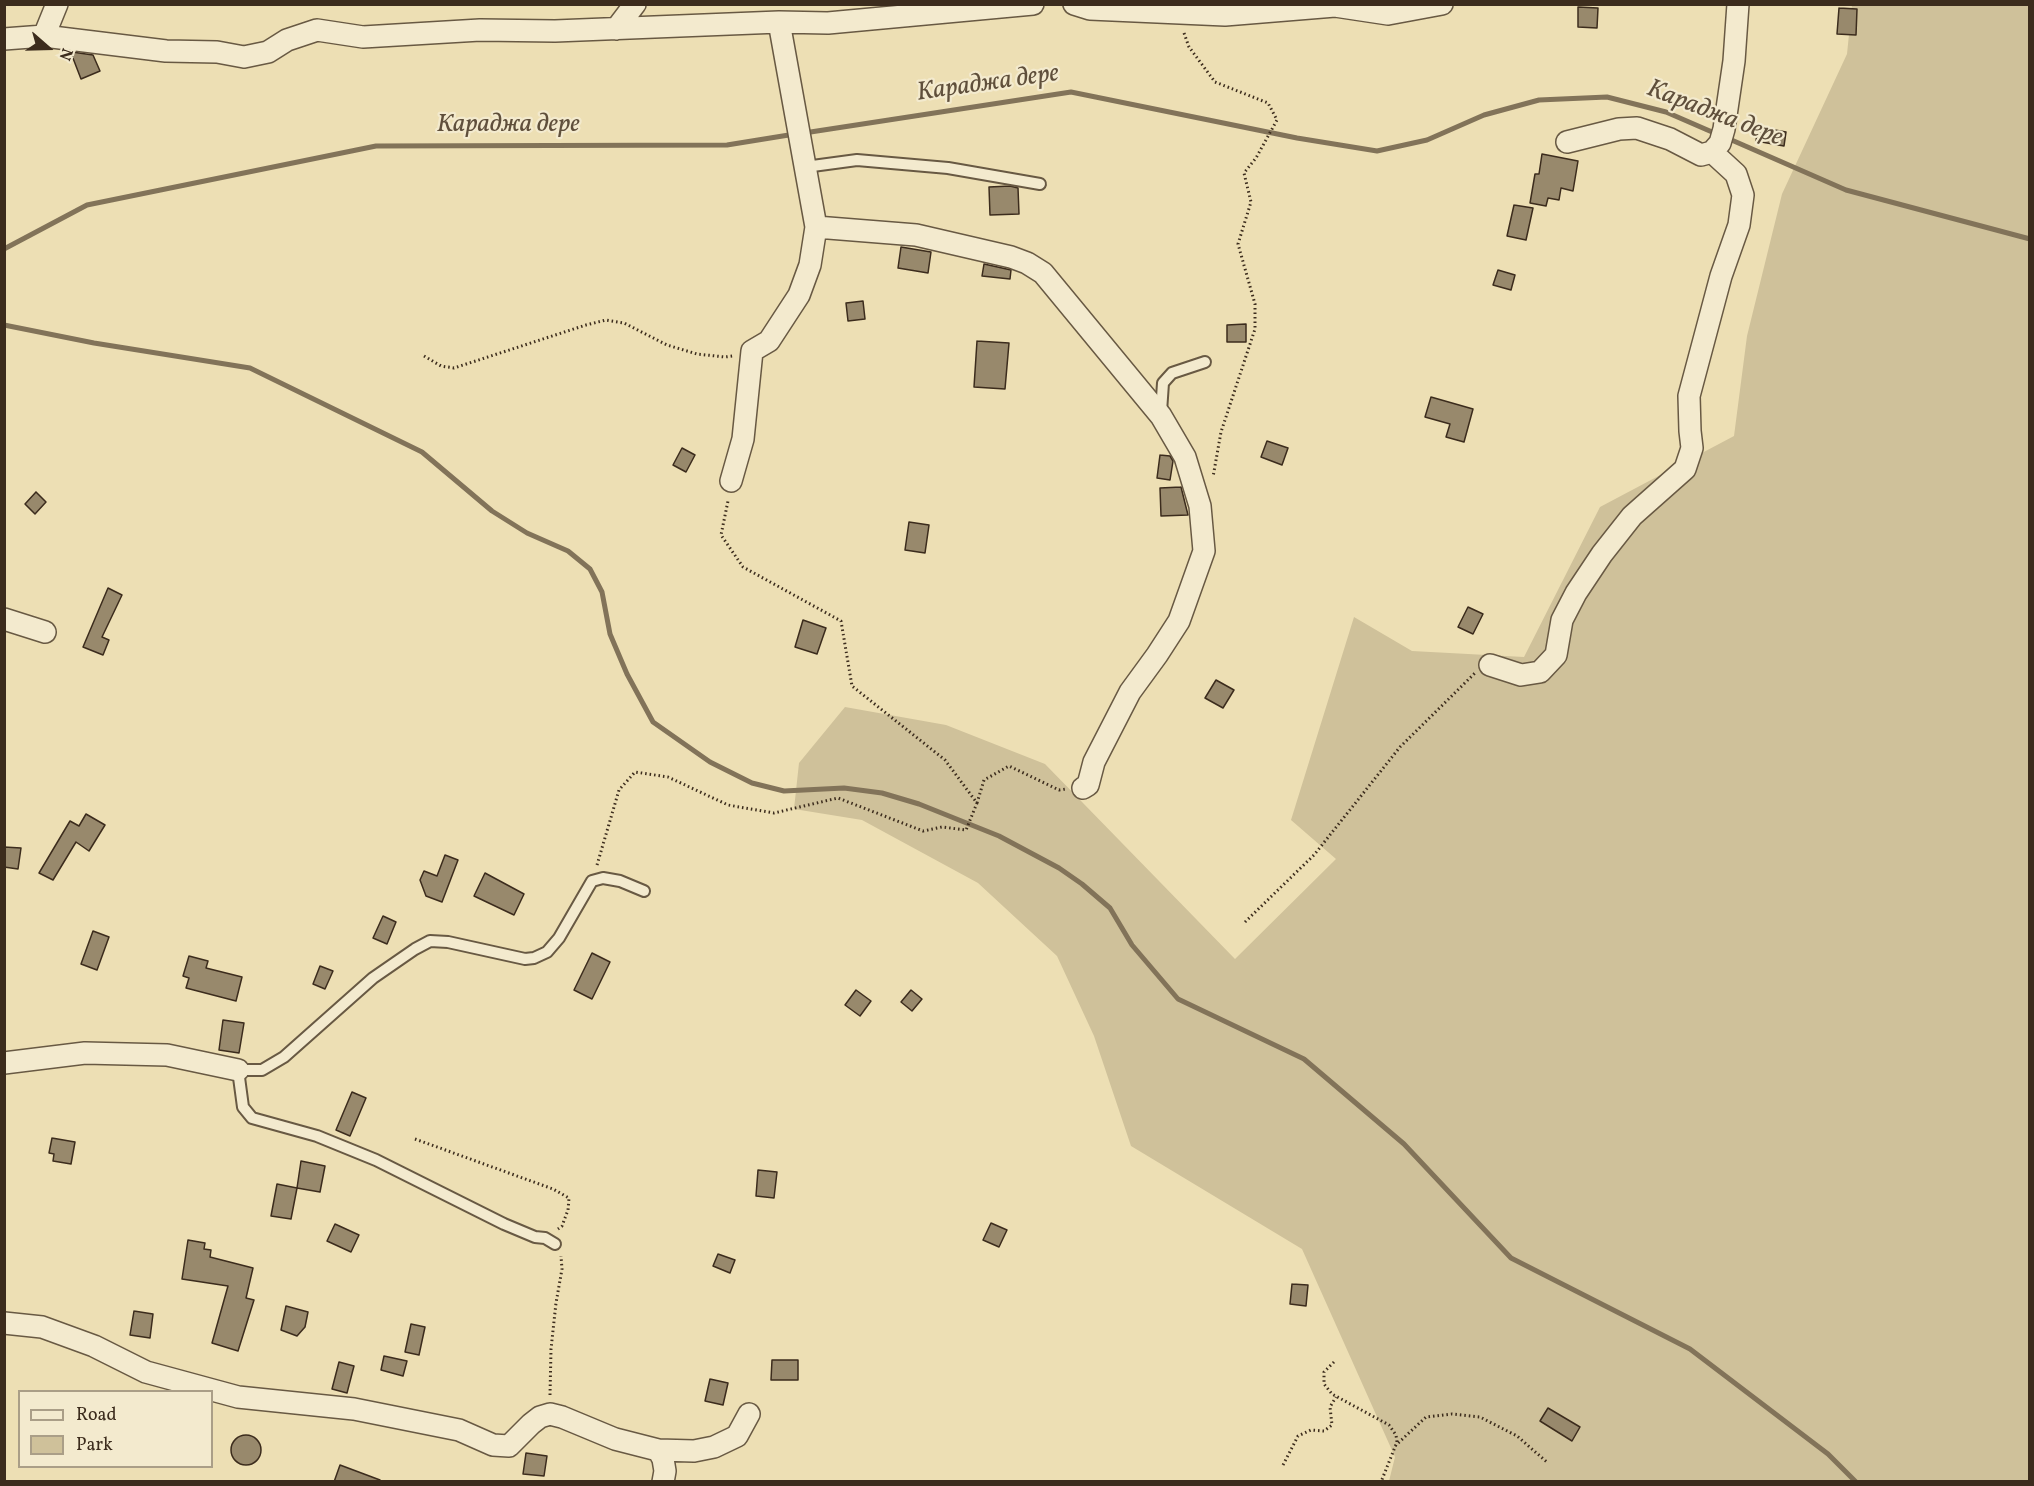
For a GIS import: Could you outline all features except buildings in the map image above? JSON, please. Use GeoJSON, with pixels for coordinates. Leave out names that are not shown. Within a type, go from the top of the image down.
{"type":"FeatureCollection","features":[{"type":"Feature","properties":{"kind":"street"},"geometry":{"type":"LineString","coordinates":[[44,36],[57,4]]}},
{"type":"Feature","properties":{"kind":"street"},"geometry":{"type":"LineString","coordinates":[[616,29],[635,4]]}},
{"type":"Feature","properties":{"kind":"street"},"geometry":{"type":"LineString","coordinates":[[4,39],[44,36],[166,51],[217,52],[244,57],[268,52],[287,40],[317,30],[363,37],[480,30],[555,32],[779,22],[828,23],[1033,4]]}},
{"type":"Feature","properties":{"kind":"street"},"geometry":{"type":"LineString","coordinates":[[1074,4],[1090,9],[1225,15],[1335,6],[1388,14],[1442,4]]}},
{"type":"Feature","properties":{"kind":"street"},"geometry":{"type":"LineString","coordinates":[[1490,665],[1521,675],[1540,672],[1556,655],[1562,620],[1576,593],[1602,554],[1632,516],[1685,469],[1692,448],[1689,396],[1721,276],[1738,225],[1743,195],[1736,174],[1719,141],[1734,61],[1738,4]]}},
{"type":"Feature","properties":{"kind":"street"},"geometry":{"type":"LineString","coordinates":[[731,481],[743,439],[752,351],[769,341],[799,295],[810,265],[816,227],[779,22]]}},
{"type":"Feature","properties":{"kind":"street"},"geometry":{"type":"LineString","coordinates":[[1567,142],[1619,129],[1637,128],[1670,139],[1701,155],[1719,141]]}},
{"type":"Feature","properties":{"kind":"street"},"geometry":{"type":"LineString","coordinates":[[816,227],[916,235],[1011,257],[1027,263],[1043,273],[1161,416],[1185,457],[1200,506],[1204,551],[1179,621],[1130,692],[1094,762],[1088,785],[1083,788]]}},
{"type":"Feature","properties":{"kind":"street"},"geometry":{"type":"LineString","coordinates":[[4,619],[45,632]]}},
{"type":"Feature","properties":{"kind":"street"},"geometry":{"type":"LineString","coordinates":[[4,1063],[85,1053],[167,1054],[238,1070]]}},
{"type":"Feature","properties":{"kind":"street"},"geometry":{"type":"LineString","coordinates":[[4,1323],[42,1327],[94,1346],[146,1372],[212,1390]]}},
{"type":"Feature","properties":{"kind":"street"},"geometry":{"type":"LineString","coordinates":[[213,1390],[238,1397],[354,1409],[459,1430],[493,1445],[509,1446],[531,1424],[540,1417],[550,1414],[562,1416],[615,1439],[658,1450],[694,1451],[714,1447],[737,1436],[749,1414]]}},
{"type":"Feature","properties":{"kind":"street"},"geometry":{"type":"LineString","coordinates":[[658,1450],[663,1459],[665,1471],[663,1482]]}},
{"type":"Feature","properties":{"kind":"lane"},"geometry":{"type":"LineString","coordinates":[[805,167],[856,160],[948,168],[1040,184]]}},
{"type":"Feature","properties":{"kind":"lane"},"geometry":{"type":"LineString","coordinates":[[1161,416],[1163,383],[1172,373],[1205,362]]}},
{"type":"Feature","properties":{"kind":"lane"},"geometry":{"type":"LineString","coordinates":[[555,1244],[545,1238],[535,1237],[504,1224],[376,1160],[317,1136],[252,1118],[243,1107],[238,1070],[262,1070],[284,1057],[373,978],[430,941],[447,942],[525,959],[534,958],[547,952],[559,938],[592,881],[603,878],[620,881],[644,891]]}},
{"type":"Feature","properties":{"kind":"path"},"geometry":{"type":"LineString","coordinates":[[1175,13],[1189,47],[1215,82],[1268,103],[1277,120],[1256,158],[1244,173],[1251,202],[1238,244],[1255,304],[1255,329],[1221,432],[1211,484]]}},
{"type":"Feature","properties":{"kind":"path"},"geometry":{"type":"LineString","coordinates":[[424,356],[441,366],[454,368],[606,320],[624,323],[667,345],[698,354],[725,357],[752,351]]}},
{"type":"Feature","properties":{"kind":"path"},"geometry":{"type":"LineString","coordinates":[[731,481],[721,536],[743,567],[841,621],[852,686],[945,760],[978,803]]}},
{"type":"Feature","properties":{"kind":"path"},"geometry":{"type":"LineString","coordinates":[[1245,922],[1314,855],[1400,747],[1472,675],[1490,665]]}},
{"type":"Feature","properties":{"kind":"path"},"geometry":{"type":"LineString","coordinates":[[592,881],[619,790],[635,772],[668,777],[728,805],[774,813],[838,798],[923,831],[942,827],[966,830],[978,803],[984,780],[1009,766],[1059,790],[1083,788]]}},
{"type":"Feature","properties":{"kind":"path"},"geometry":{"type":"LineString","coordinates":[[415,1139],[553,1189],[568,1198],[568,1210],[562,1226],[545,1238]]}},
{"type":"Feature","properties":{"kind":"path"},"geometry":{"type":"LineString","coordinates":[[550,1414],[551,1349],[562,1269],[561,1250],[555,1244]]}},
{"type":"Feature","properties":{"kind":"path"},"geometry":{"type":"LineString","coordinates":[[1334,1362],[1324,1372],[1324,1384],[1332,1394],[1393,1428],[1396,1435],[1395,1446],[1381,1482]]}},
{"type":"Feature","properties":{"kind":"path"},"geometry":{"type":"LineString","coordinates":[[1283,1465],[1298,1436],[1311,1430],[1324,1431],[1332,1425],[1330,1407],[1336,1397]]}},
{"type":"Feature","properties":{"kind":"path"},"geometry":{"type":"LineString","coordinates":[[1395,1446],[1426,1417],[1452,1414],[1480,1417],[1516,1436],[1548,1463]]}},
{"type":"Feature","properties":{"kind":"green space"},"geometry":{"type":"Polygon","coordinates":[[[1852,5],[2029,5],[2029,1481],[1389,1481],[1395,1457],[1302,1249],[1131,1146],[1094,1036],[1057,956],[978,883],[862,820],[794,809],[799,763],[845,707],[946,725],[1045,764],[1235,959],[1336,859],[1291,820],[1354,617],[1412,651],[1524,657],[1600,507],[1734,436],[1747,336],[1782,194],[1847,54],[1852,5]]]}},
{"type":"Feature","properties":{"kind":"waterway","name":"Караджа дере"},"geometry":{"type":"LineString","coordinates":[[804,133],[1071,92],[1297,138],[1377,151],[1427,140],[1484,115],[1539,100],[1607,97],[1666,112],[1719,135]]}},
{"type":"Feature","properties":{"kind":"waterway","name":"Караджа дере"},"geometry":{"type":"LineString","coordinates":[[4,249],[87,205],[376,146],[727,145],[795,134]]}},
{"type":"Feature","properties":{"kind":"waterway","name":"Караджа дере"},"geometry":{"type":"LineString","coordinates":[[1727,138],[1846,190],[2030,239]]}},
{"type":"Feature","properties":{"kind":"waterway"},"geometry":{"type":"LineString","coordinates":[[4,325],[94,343],[250,368],[422,452],[492,511],[527,533],[568,551],[590,569],[602,592],[610,634],[627,674],[653,722],[710,762],[752,783],[784,791],[844,788],[882,793],[919,804],[999,836],[1059,868],[1110,908],[1132,945],[1178,999],[1304,1059],[1404,1144],[1511,1258],[1690,1349],[1828,1454],[1856,1482]]}}]}
